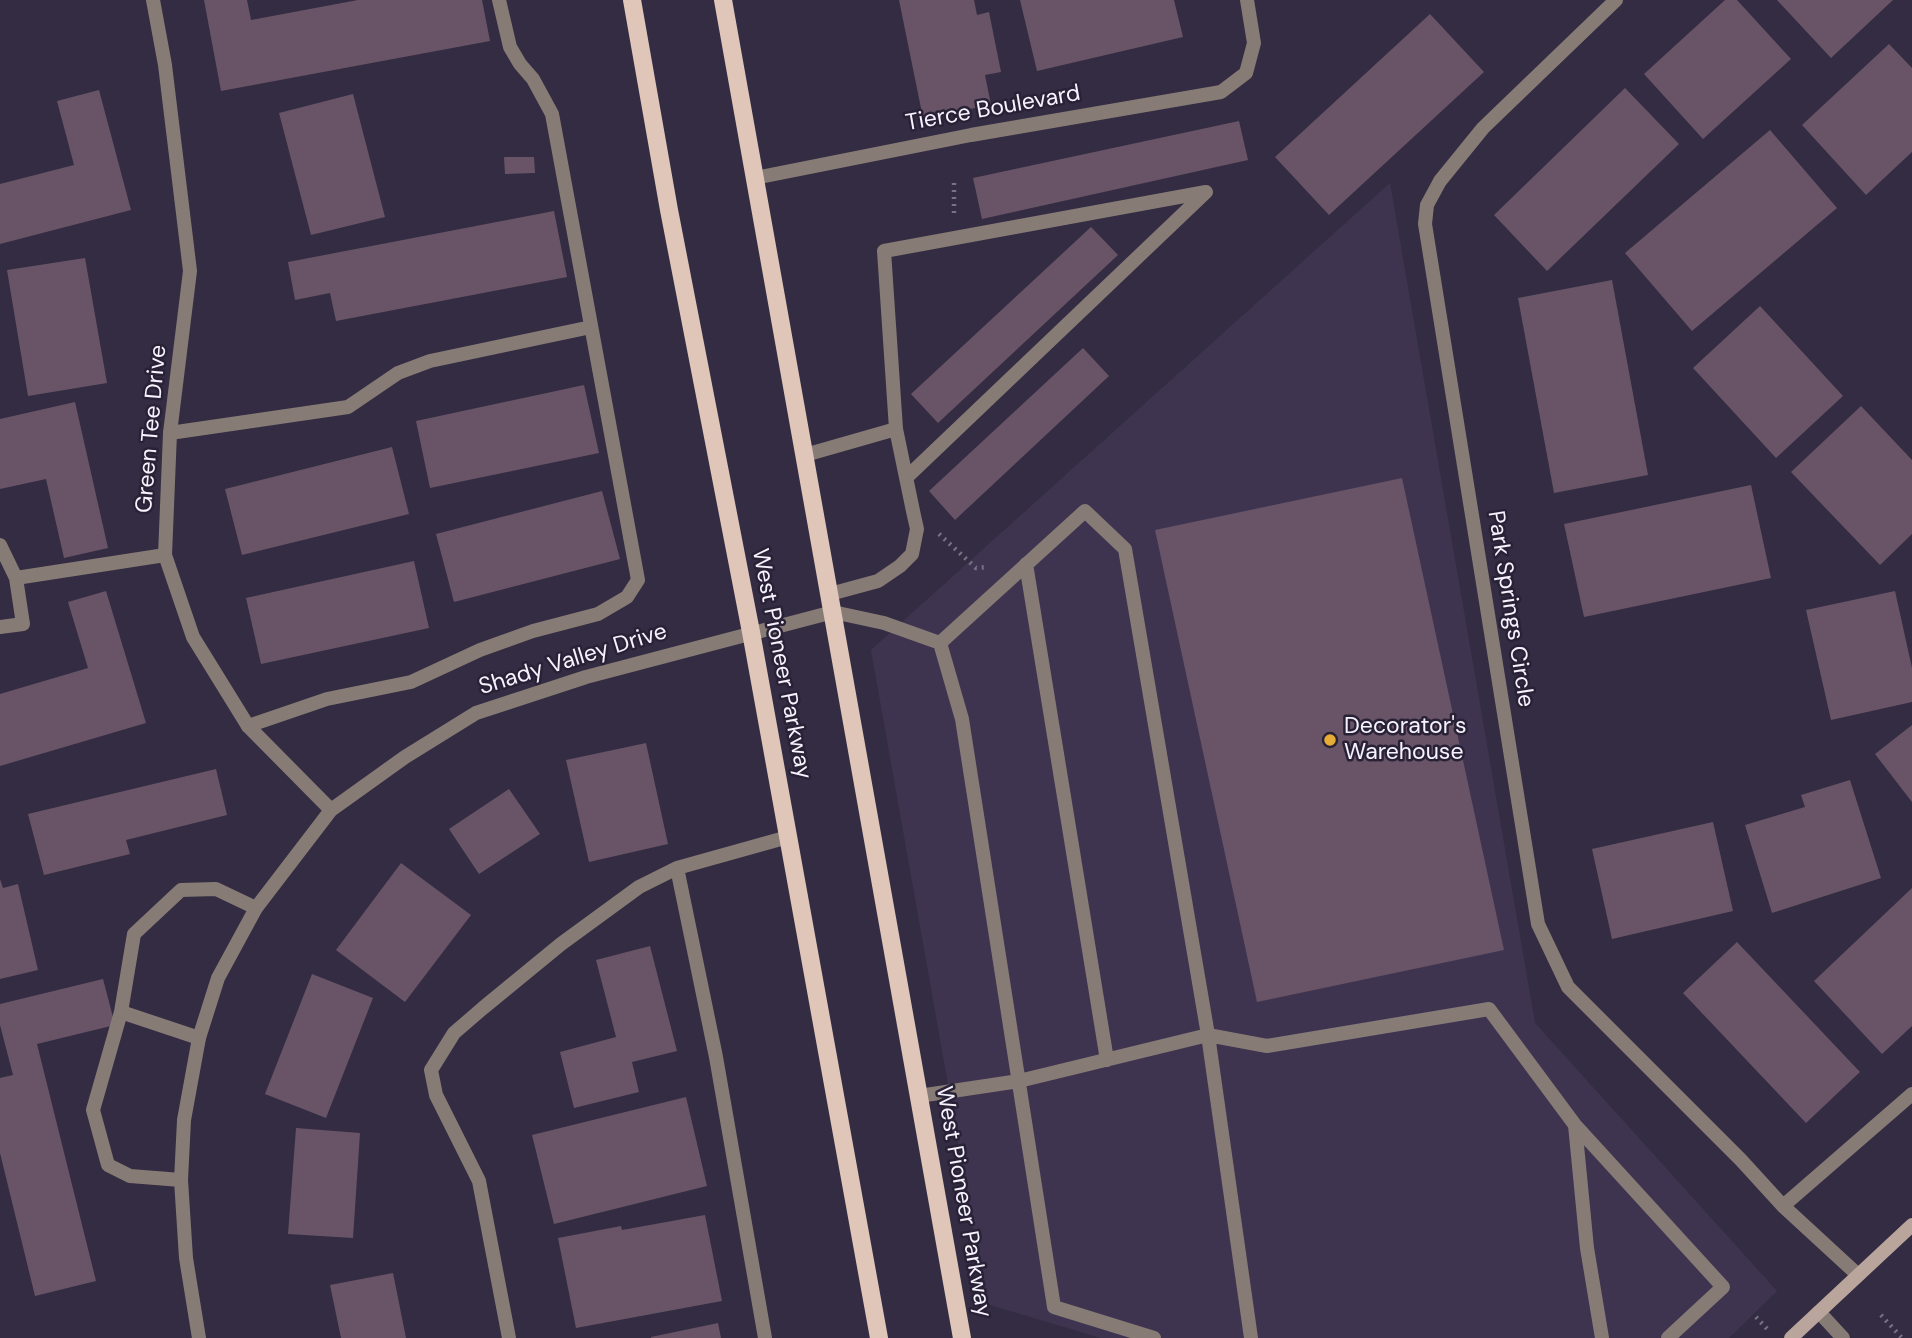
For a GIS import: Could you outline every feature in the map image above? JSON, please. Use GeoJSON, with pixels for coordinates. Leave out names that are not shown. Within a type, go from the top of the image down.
{"type":"FeatureCollection","features":[{"type":"Feature","properties":{"kind":"main road","name":"West Pioneer Parkway"},"geometry":{"type":"LineString","coordinates":[[632,0],[669,210],[789,837],[879,1338]]}},
{"type":"Feature","properties":{"kind":"main road","name":"West Pioneer Parkway"},"geometry":{"type":"LineString","coordinates":[[723,0],[962,1338]]}},
{"type":"Feature","properties":{"kind":"main road"},"geometry":{"type":"LineString","coordinates":[[1791,1338],[1912,1225]]}},
{"type":"Feature","properties":{"kind":"street","name":"Green Tee Drive"},"geometry":{"type":"LineString","coordinates":[[153,0],[165,65],[190,271],[170,433],[165,555],[193,637],[248,726],[331,810]]}},
{"type":"Feature","properties":{"kind":"street"},"geometry":{"type":"LineString","coordinates":[[248,726],[327,699],[411,682],[480,650],[533,631],[598,614],[627,597],[638,580],[552,114],[533,79],[510,47],[499,0]]}},
{"type":"Feature","properties":{"kind":"street","name":"Tierce Boulevard"},"geometry":{"type":"LineString","coordinates":[[755,178],[971,135],[1221,92],[1246,73],[1254,43],[1247,0]]}},
{"type":"Feature","properties":{"kind":"street","name":"Park Springs Circle"},"geometry":{"type":"LineString","coordinates":[[1616,0],[1482,128],[1440,181],[1427,205],[1425,224],[1538,924],[1568,987],[1741,1160],[1783,1206],[1858,1275]]}},
{"type":"Feature","properties":{"kind":"street"},"geometry":{"type":"LineString","coordinates":[[907,477],[1206,192],[954,238]]}},
{"type":"Feature","properties":{"kind":"street","name":"Shady Valley Drive"},"geometry":{"type":"LineString","coordinates":[[199,1338],[186,1258],[181,1180],[184,1120],[199,1038],[218,978],[256,908],[331,810],[405,757],[476,713],[586,677],[751,632],[831,603],[878,581],[900,566],[912,554],[917,530],[896,429],[884,251],[954,238]]}},
{"type":"Feature","properties":{"kind":"street"},"geometry":{"type":"LineString","coordinates":[[170,433],[348,407],[398,373],[430,361],[591,327]]}},
{"type":"Feature","properties":{"kind":"street"},"geometry":{"type":"LineString","coordinates":[[805,455],[896,429]]}},
{"type":"Feature","properties":{"kind":"street"},"geometry":{"type":"LineString","coordinates":[[940,643],[1085,511],[1125,549],[1208,1035],[1251,1338]]}},
{"type":"Feature","properties":{"kind":"street"},"geometry":{"type":"LineString","coordinates":[[0,545],[16,578],[23,624],[0,627]]}},
{"type":"Feature","properties":{"kind":"street"},"geometry":{"type":"LineString","coordinates":[[16,578],[165,555]]}},
{"type":"Feature","properties":{"kind":"street"},"geometry":{"type":"LineString","coordinates":[[1026,565],[1107,1060]]}},
{"type":"Feature","properties":{"kind":"street"},"geometry":{"type":"LineString","coordinates":[[831,603],[940,643]]}},
{"type":"Feature","properties":{"kind":"street"},"geometry":{"type":"LineString","coordinates":[[940,643],[962,719],[1054,1307],[1154,1338]]}},
{"type":"Feature","properties":{"kind":"street"},"geometry":{"type":"LineString","coordinates":[[509,1338],[478,1181],[436,1095],[431,1070],[454,1032],[561,944],[639,887],[677,868],[789,837]]}},
{"type":"Feature","properties":{"kind":"street"},"geometry":{"type":"LineString","coordinates":[[677,868],[716,1057],[765,1338]]}},
{"type":"Feature","properties":{"kind":"street"},"geometry":{"type":"LineString","coordinates":[[181,1180],[130,1177],[108,1165],[93,1110],[121,1012],[134,934],[181,890],[216,889],[256,908]]}},
{"type":"Feature","properties":{"kind":"street"},"geometry":{"type":"LineString","coordinates":[[919,1096],[1019,1081],[1208,1035],[1267,1046],[1489,1009],[1575,1125],[1723,1287],[1668,1338]]}},
{"type":"Feature","properties":{"kind":"street"},"geometry":{"type":"LineString","coordinates":[[121,1012],[199,1038]]}},
{"type":"Feature","properties":{"kind":"street"},"geometry":{"type":"LineString","coordinates":[[1783,1206],[1912,1094]]}},
{"type":"Feature","properties":{"kind":"street"},"geometry":{"type":"LineString","coordinates":[[1575,1125],[1587,1248],[1602,1338]]}},
{"type":"Feature","properties":{"kind":"street"},"geometry":{"type":"LineString","coordinates":[[1819,1312],[1843,1338]]}},
{"type":"Feature","properties":{"kind":"path"},"geometry":{"type":"LineString","coordinates":[[954,183],[954,238]]}},
{"type":"Feature","properties":{"kind":"path"},"geometry":{"type":"LineString","coordinates":[[914,511],[976,568],[1026,565]]}},
{"type":"Feature","properties":{"kind":"path"},"geometry":{"type":"LineString","coordinates":[[1881,1315],[1902,1338]]}},
{"type":"Feature","properties":{"kind":"path"},"geometry":{"type":"LineString","coordinates":[[1756,1317],[1769,1331]]}},
{"type":"Feature","properties":{"kind":"shaded area"},"geometry":{"type":"Polygon","coordinates":[[[1390,183],[1535,1023],[1777,1291],[1729,1338],[1101,1338],[987,1304],[871,650],[1390,183]]]}},
{"type":"Feature","properties":{"kind":"building"},"geometry":{"type":"Polygon","coordinates":[[[204,0],[247,0],[251,20],[358,0],[482,0],[490,41],[221,91],[204,0]]]}},
{"type":"Feature","properties":{"kind":"building"},"geometry":{"type":"Polygon","coordinates":[[[899,0],[974,0],[977,15],[989,12],[1001,72],[985,75],[991,105],[923,118],[899,0]]]}},
{"type":"Feature","properties":{"kind":"building"},"geometry":{"type":"Polygon","coordinates":[[[1020,0],[1174,0],[1183,37],[1037,71],[1020,0]]]}},
{"type":"Feature","properties":{"kind":"building"},"geometry":{"type":"Polygon","coordinates":[[[1725,0],[1737,0],[1791,59],[1703,139],[1644,74],[1725,0]]]}},
{"type":"Feature","properties":{"kind":"building"},"geometry":{"type":"Polygon","coordinates":[[[1777,0],[1893,0],[1831,58],[1777,0]]]}},
{"type":"Feature","properties":{"kind":"building"},"geometry":{"type":"Polygon","coordinates":[[[1430,14],[1484,72],[1329,215],[1275,157],[1430,14]]]}},
{"type":"Feature","properties":{"kind":"building"},"geometry":{"type":"Polygon","coordinates":[[[1889,44],[1912,68],[1912,152],[1866,195],[1802,125],[1889,44]]]}},
{"type":"Feature","properties":{"kind":"building"},"geometry":{"type":"Polygon","coordinates":[[[1625,88],[1679,144],[1547,271],[1494,215],[1625,88]]]}},
{"type":"Feature","properties":{"kind":"building"},"geometry":{"type":"Polygon","coordinates":[[[99,90],[131,210],[0,244],[0,184],[74,165],[57,101],[99,90]]]}},
{"type":"Feature","properties":{"kind":"building"},"geometry":{"type":"Polygon","coordinates":[[[353,94],[385,217],[311,235],[279,113],[353,94]]]}},
{"type":"Feature","properties":{"kind":"building"},"geometry":{"type":"Polygon","coordinates":[[[1239,121],[1248,160],[982,219],[973,178],[1239,121]]]}},
{"type":"Feature","properties":{"kind":"building"},"geometry":{"type":"Polygon","coordinates":[[[1770,130],[1837,208],[1692,331],[1625,253],[1770,130]]]}},
{"type":"Feature","properties":{"kind":"building"},"geometry":{"type":"Polygon","coordinates":[[[504,157],[534,157],[535,173],[505,174],[504,157]]]}},
{"type":"Feature","properties":{"kind":"building"},"geometry":{"type":"Polygon","coordinates":[[[554,211],[567,277],[336,321],[330,293],[295,300],[288,262],[554,211]]]}},
{"type":"Feature","properties":{"kind":"building"},"geometry":{"type":"Polygon","coordinates":[[[1091,227],[1118,255],[938,423],[911,394],[1091,227]]]}},
{"type":"Feature","properties":{"kind":"building"},"geometry":{"type":"Polygon","coordinates":[[[85,258],[107,383],[28,396],[7,270],[85,258]]]}},
{"type":"Feature","properties":{"kind":"building"},"geometry":{"type":"Polygon","coordinates":[[[1612,280],[1648,475],[1554,493],[1518,298],[1612,280]]]}},
{"type":"Feature","properties":{"kind":"building"},"geometry":{"type":"Polygon","coordinates":[[[1760,306],[1843,396],[1776,458],[1693,368],[1760,306]]]}},
{"type":"Feature","properties":{"kind":"building"},"geometry":{"type":"Polygon","coordinates":[[[1083,348],[1109,376],[955,520],[929,491],[1083,348]]]}},
{"type":"Feature","properties":{"kind":"building"},"geometry":{"type":"Polygon","coordinates":[[[584,385],[599,453],[430,488],[416,421],[584,385]]]}},
{"type":"Feature","properties":{"kind":"building"},"geometry":{"type":"Polygon","coordinates":[[[75,402],[108,548],[64,558],[46,479],[0,489],[0,419],[75,402]]]}},
{"type":"Feature","properties":{"kind":"building"},"geometry":{"type":"Polygon","coordinates":[[[1861,406],[1912,460],[1912,534],[1880,565],[1791,472],[1861,406]]]}},
{"type":"Feature","properties":{"kind":"building"},"geometry":{"type":"Polygon","coordinates":[[[392,447],[409,514],[242,555],[225,489],[392,447]]]}},
{"type":"Feature","properties":{"kind":"building","name":"Decorator's Warehouse"},"geometry":{"type":"Polygon","coordinates":[[[1402,478],[1504,950],[1257,1002],[1155,530],[1402,478]]]}},
{"type":"Feature","properties":{"kind":"building"},"geometry":{"type":"Polygon","coordinates":[[[1751,485],[1771,578],[1584,617],[1564,524],[1751,485]]]}},
{"type":"Feature","properties":{"kind":"building"},"geometry":{"type":"Polygon","coordinates":[[[602,491],[620,559],[454,602],[436,534],[602,491]]]}},
{"type":"Feature","properties":{"kind":"building"},"geometry":{"type":"Polygon","coordinates":[[[414,561],[429,628],[261,664],[246,598],[414,561]]]}},
{"type":"Feature","properties":{"kind":"building"},"geometry":{"type":"Polygon","coordinates":[[[106,591],[146,723],[0,766],[0,694],[88,668],[68,602],[106,591]]]}},
{"type":"Feature","properties":{"kind":"building"},"geometry":{"type":"Polygon","coordinates":[[[1895,591],[1912,668],[1912,702],[1831,720],[1806,610],[1895,591]]]}},
{"type":"Feature","properties":{"kind":"building"},"geometry":{"type":"Polygon","coordinates":[[[1912,725],[1912,802],[1875,754],[1912,725]]]}},
{"type":"Feature","properties":{"kind":"building"},"geometry":{"type":"Polygon","coordinates":[[[646,743],[668,844],[589,862],[566,760],[646,743]]]}},
{"type":"Feature","properties":{"kind":"building"},"geometry":{"type":"Polygon","coordinates":[[[216,769],[227,815],[126,840],[130,854],[44,875],[28,814],[216,769]]]}},
{"type":"Feature","properties":{"kind":"building"},"geometry":{"type":"Polygon","coordinates":[[[1850,780],[1881,878],[1772,913],[1745,825],[1805,807],[1801,795],[1850,780]]]}},
{"type":"Feature","properties":{"kind":"building"},"geometry":{"type":"Polygon","coordinates":[[[509,789],[540,834],[479,874],[449,829],[509,789]]]}},
{"type":"Feature","properties":{"kind":"building"},"geometry":{"type":"Polygon","coordinates":[[[1713,822],[1733,911],[1612,939],[1592,849],[1713,822]]]}},
{"type":"Feature","properties":{"kind":"building"},"geometry":{"type":"Polygon","coordinates":[[[401,863],[471,915],[405,1002],[336,950],[401,863]]]}},
{"type":"Feature","properties":{"kind":"building"},"geometry":{"type":"Polygon","coordinates":[[[0,879],[3,888],[18,884],[38,970],[0,979],[0,879]]]}},
{"type":"Feature","properties":{"kind":"building"},"geometry":{"type":"Polygon","coordinates":[[[1912,888],[1912,1026],[1882,1054],[1814,981],[1912,888]]]}},
{"type":"Feature","properties":{"kind":"building"},"geometry":{"type":"Polygon","coordinates":[[[1737,942],[1860,1072],[1806,1123],[1683,993],[1737,942]]]}},
{"type":"Feature","properties":{"kind":"building"},"geometry":{"type":"Polygon","coordinates":[[[650,946],[677,1051],[632,1062],[639,1092],[574,1108],[560,1052],[616,1037],[596,960],[650,946]]]}},
{"type":"Feature","properties":{"kind":"building"},"geometry":{"type":"Polygon","coordinates":[[[312,974],[373,998],[326,1118],[265,1094],[312,974]]]}},
{"type":"Feature","properties":{"kind":"building"},"geometry":{"type":"Polygon","coordinates":[[[103,979],[115,1025],[37,1044],[96,1281],[35,1296],[0,1153],[0,1078],[13,1075],[0,1025],[0,1004],[103,979]]]}},
{"type":"Feature","properties":{"kind":"building"},"geometry":{"type":"Polygon","coordinates":[[[686,1097],[707,1186],[554,1224],[532,1135],[686,1097]]]}},
{"type":"Feature","properties":{"kind":"building"},"geometry":{"type":"Polygon","coordinates":[[[296,1128],[360,1133],[353,1238],[288,1234],[296,1128]]]}},
{"type":"Feature","properties":{"kind":"building"},"geometry":{"type":"Polygon","coordinates":[[[705,1215],[722,1301],[576,1328],[558,1238],[621,1226],[622,1230],[705,1215]]]}},
{"type":"Feature","properties":{"kind":"building"},"geometry":{"type":"Polygon","coordinates":[[[393,1273],[406,1338],[341,1338],[330,1285],[393,1273]]]}},
{"type":"Feature","properties":{"kind":"building"},"geometry":{"type":"Polygon","coordinates":[[[718,1323],[721,1338],[651,1338],[651,1337],[718,1323]]]}},
{"type":"Feature","properties":{"kind":"place","name":"Decorator's Warehouse"},"geometry":{"type":"Point","coordinates":[1330,740]}}]}
